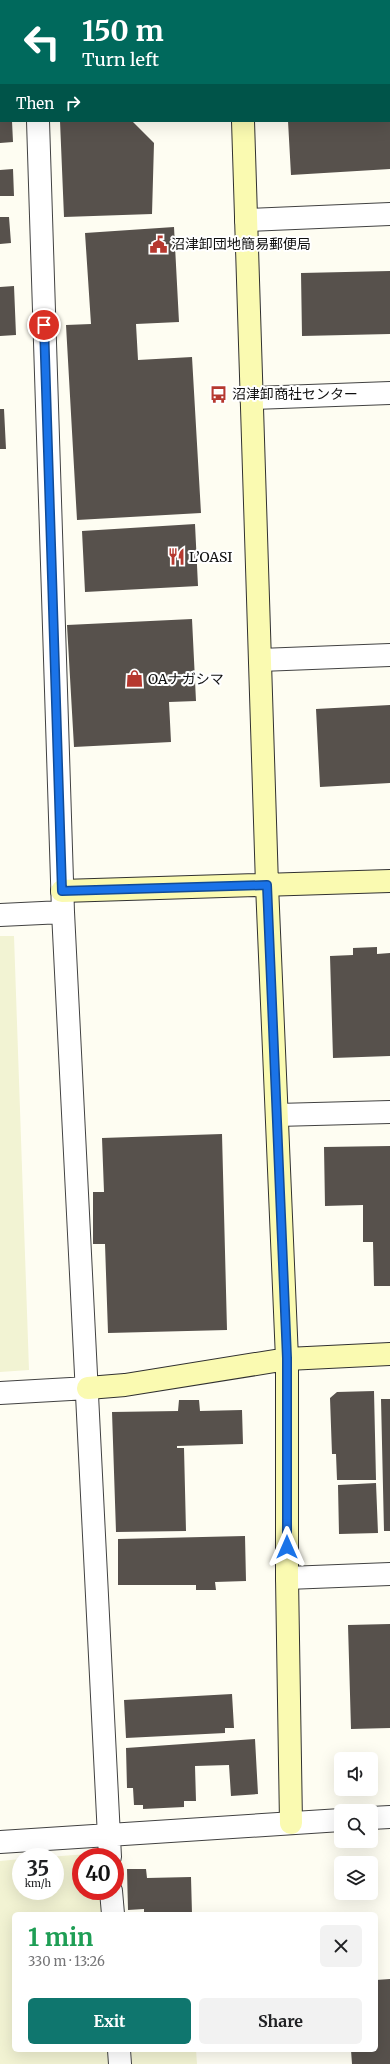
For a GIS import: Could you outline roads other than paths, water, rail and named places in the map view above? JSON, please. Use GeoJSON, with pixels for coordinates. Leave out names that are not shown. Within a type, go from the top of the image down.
{"type":"FeatureCollection","features":[{"type":"Feature","properties":{"kind":"street"},"geometry":{"type":"LineString","coordinates":[[38,122],[62,891],[110,1848]]}},
{"type":"Feature","properties":{"kind":"street"},"geometry":{"type":"LineString","coordinates":[[243,122],[267,885],[287,1358],[287,1578],[291,1823]]}},
{"type":"Feature","properties":{"kind":"street"},"geometry":{"type":"LineString","coordinates":[[246,220],[390,214]]}},
{"type":"Feature","properties":{"kind":"street"},"geometry":{"type":"LineString","coordinates":[[251,398],[390,393]]}},
{"type":"Feature","properties":{"kind":"street"},"geometry":{"type":"LineString","coordinates":[[260,660],[390,655]]}},
{"type":"Feature","properties":{"kind":"street"},"geometry":{"type":"LineString","coordinates":[[62,891],[390,881]]}},
{"type":"Feature","properties":{"kind":"street"},"geometry":{"type":"LineString","coordinates":[[0,915],[63,912]]}},
{"type":"Feature","properties":{"kind":"street"},"geometry":{"type":"LineString","coordinates":[[277,1115],[390,1112]]}},
{"type":"Feature","properties":{"kind":"street"},"geometry":{"type":"LineString","coordinates":[[0,1393],[125,1385],[287,1358],[390,1354]]}},
{"type":"Feature","properties":{"kind":"street"},"geometry":{"type":"LineString","coordinates":[[287,1578],[390,1574]]}},
{"type":"Feature","properties":{"kind":"street"},"geometry":{"type":"LineString","coordinates":[[378,1818],[390,1817]]}},
{"type":"Feature","properties":{"kind":"street"},"geometry":{"type":"LineString","coordinates":[[0,1842],[334,1820]]}},
{"type":"Feature","properties":{"kind":"street"},"geometry":{"type":"LineString","coordinates":[[112,1900],[113,1912]]}},
{"type":"Feature","properties":{"kind":"street"},"geometry":{"type":"LineString","coordinates":[[119,2052],[120,2064]]}},
{"type":"Feature","properties":{"kind":"place","name":"沼津卸団地簡易郵便局"},"geometry":{"type":"Point","coordinates":[158,244]}},
{"type":"Feature","properties":{"kind":"place","name":"沼津卸商社センター"},"geometry":{"type":"Point","coordinates":[219,394]}},
{"type":"Feature","properties":{"kind":"place","name":"L’OASI"},"geometry":{"type":"Point","coordinates":[176,557]}},
{"type":"Feature","properties":{"kind":"place","name":"OAナガシマ"},"geometry":{"type":"Point","coordinates":[135,679]}}]}
